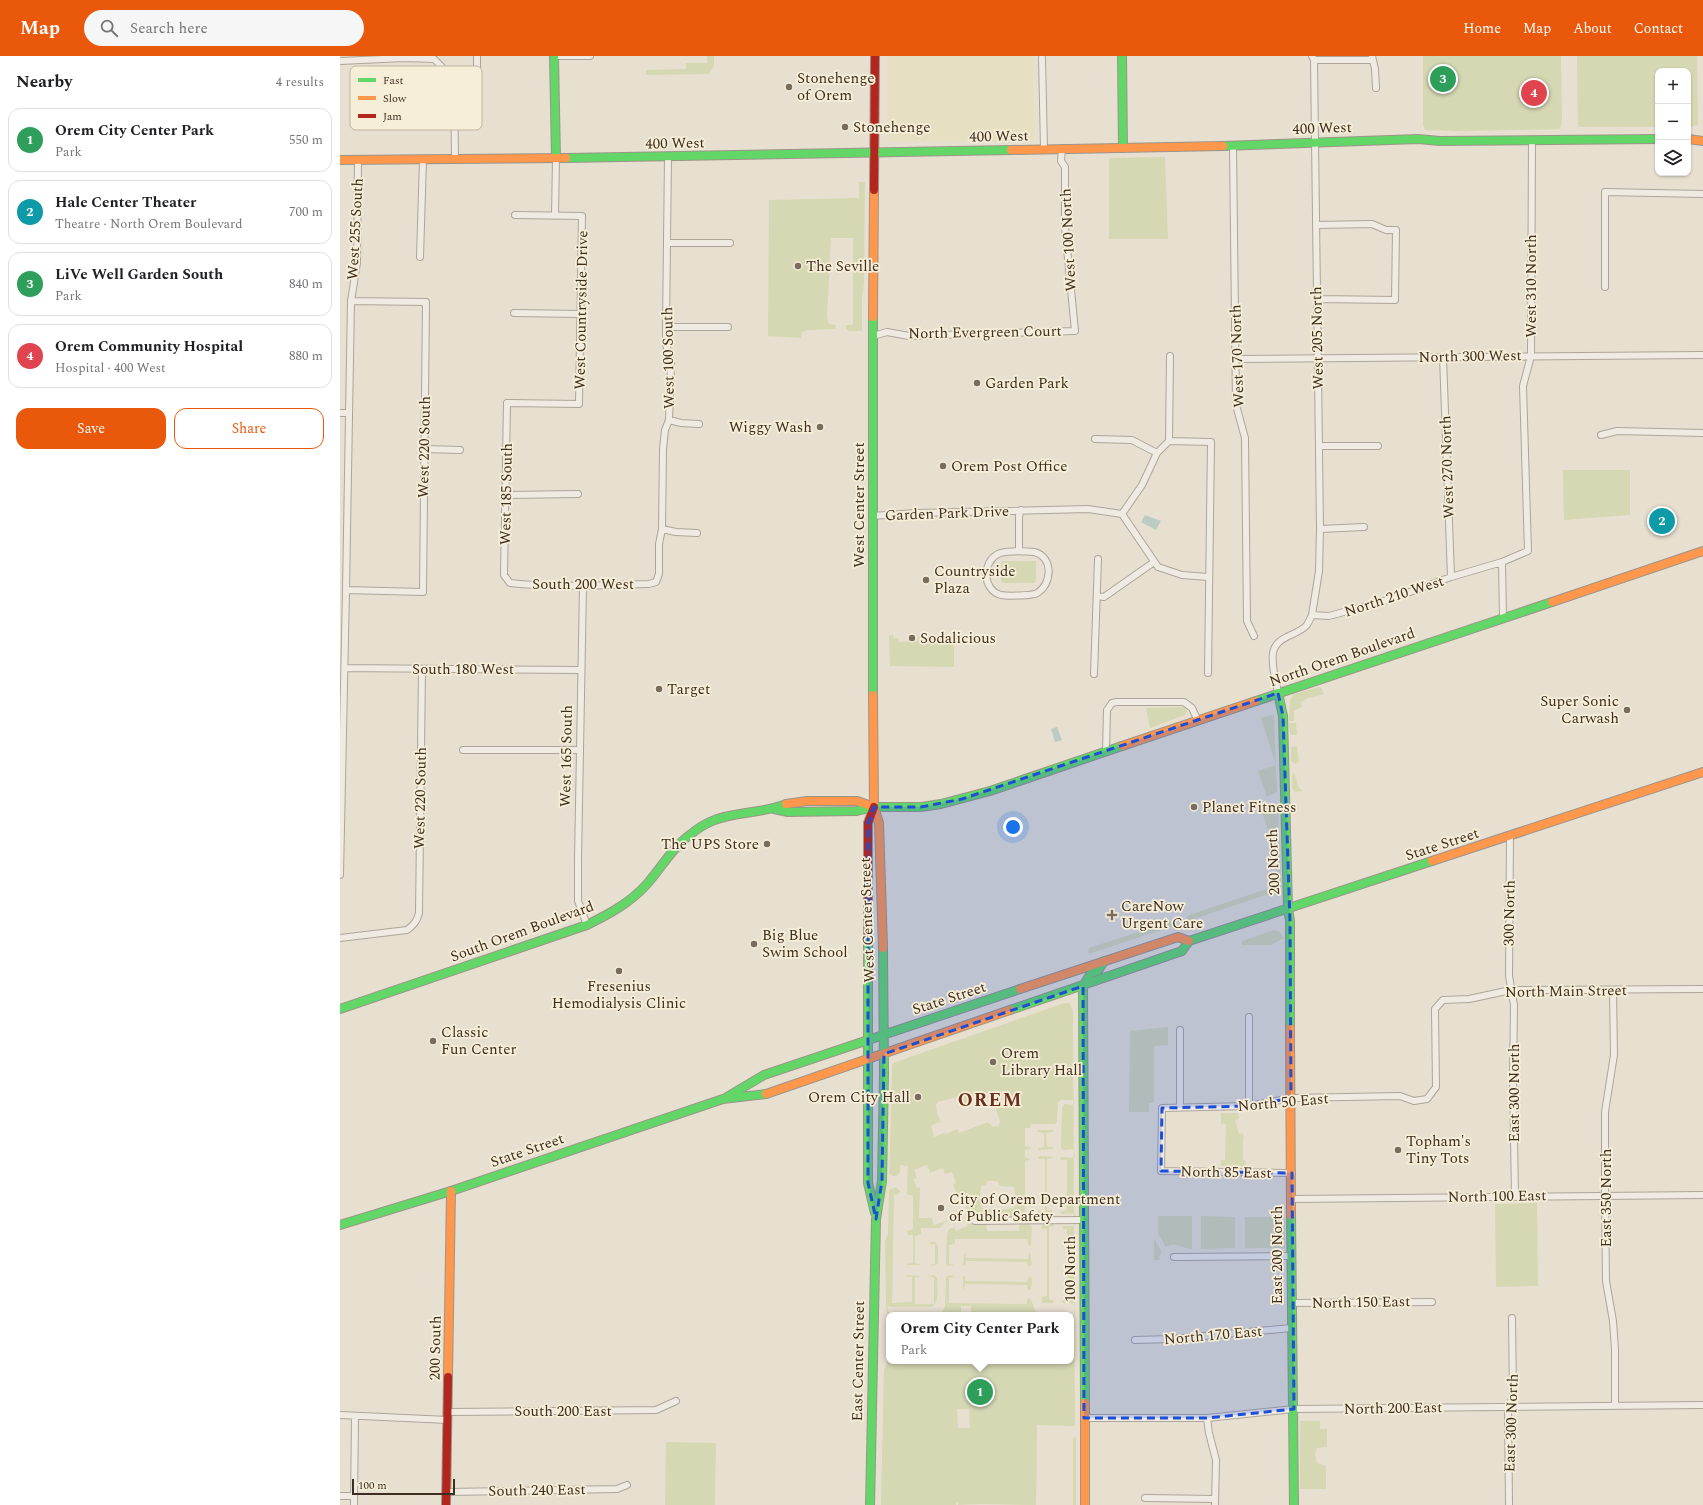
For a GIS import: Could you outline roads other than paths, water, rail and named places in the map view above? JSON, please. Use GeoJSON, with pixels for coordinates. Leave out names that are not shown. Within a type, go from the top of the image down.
{"type":"FeatureCollection","features":[{"type":"Feature","properties":{"kind":"main road"},"geometry":{"type":"LineString","coordinates":[[554,56],[556,158]]}},
{"type":"Feature","properties":{"kind":"main road"},"geometry":{"type":"LineString","coordinates":[[875,56],[875,153]]}},
{"type":"Feature","properties":{"kind":"main road"},"geometry":{"type":"LineString","coordinates":[[1122,56],[1123,148]]}},
{"type":"Feature","properties":{"kind":"main road","name":"400 West"},"geometry":{"type":"LineString","coordinates":[[340,160],[668,157],[875,153],[1233,146],[1418,139],[1440,141],[1655,139]]}},
{"type":"Feature","properties":{"kind":"main road"},"geometry":{"type":"LineString","coordinates":[[1691,139],[1703,141]]}},
{"type":"Feature","properties":{"kind":"main road","name":"West Center Street"},"geometry":{"type":"LineString","coordinates":[[875,153],[872,516],[874,807],[879,824],[884,1054]]}},
{"type":"Feature","properties":{"kind":"main road","name":"North Orem Boulevard"},"geometry":{"type":"LineString","coordinates":[[874,807],[908,808],[929,806],[990,791],[1703,551]]}},
{"type":"Feature","properties":{"kind":"main road","name":"200 North"},"geometry":{"type":"LineString","coordinates":[[1278,693],[1282,716],[1288,908],[1290,921],[1290,1006]]}},
{"type":"Feature","properties":{"kind":"main road","name":"State Street"},"geometry":{"type":"LineString","coordinates":[[340,1225],[451,1191],[723,1099],[764,1075],[868,1039],[1178,937],[1189,941],[1288,908],[1343,892],[1703,772]]}},
{"type":"Feature","properties":{"kind":"main road","name":"South Orem Boulevard"},"geometry":{"type":"LineString","coordinates":[[340,1009],[587,925],[617,910],[638,894],[670,854],[691,834],[712,822],[729,816],[774,809],[787,804],[816,801],[857,801],[874,807]]}},
{"type":"Feature","properties":{"kind":"main road","name":"West Center Street"},"geometry":{"type":"LineString","coordinates":[[868,1059],[868,823],[874,807]]}},
{"type":"Feature","properties":{"kind":"main road","name":"State Street"},"geometry":{"type":"LineString","coordinates":[[723,1099],[765,1094],[884,1054],[1182,952],[1189,941]]}},
{"type":"Feature","properties":{"kind":"main road"},"geometry":{"type":"LineString","coordinates":[[1082,986],[1091,973],[1098,971],[1104,961]]}},
{"type":"Feature","properties":{"kind":"main road","name":"100 North"},"geometry":{"type":"LineString","coordinates":[[1082,986],[1085,1505]]}},
{"type":"Feature","properties":{"kind":"main road","name":"East 200 North"},"geometry":{"type":"LineString","coordinates":[[1290,1006],[1292,1172],[1291,1328],[1294,1409],[1294,1505]]}},
{"type":"Feature","properties":{"kind":"main road","name":"East Center Street"},"geometry":{"type":"LineString","coordinates":[[870,1505],[870,1408],[876,1218],[882,1181],[884,1054]]}},
{"type":"Feature","properties":{"kind":"main road","name":"East Center Street"},"geometry":{"type":"LineString","coordinates":[[868,1059],[868,1183],[876,1218]]}},
{"type":"Feature","properties":{"kind":"main road","name":"200 South"},"geometry":{"type":"LineString","coordinates":[[446,1505],[451,1191]]}},
{"type":"Feature","properties":{"kind":"street"},"geometry":{"type":"LineString","coordinates":[[554,56],[590,56]]}},
{"type":"Feature","properties":{"kind":"street"},"geometry":{"type":"LineString","coordinates":[[340,61],[404,57],[434,60],[440,66]]}},
{"type":"Feature","properties":{"kind":"street"},"geometry":{"type":"LineString","coordinates":[[1042,58],[1044,149]]}},
{"type":"Feature","properties":{"kind":"street"},"geometry":{"type":"LineString","coordinates":[[1313,58],[1372,58],[1375,69],[1376,88]]}},
{"type":"Feature","properties":{"kind":"street","name":"West 205 North"},"geometry":{"type":"LineString","coordinates":[[1312,615],[1319,571],[1320,529],[1313,58]]}},
{"type":"Feature","properties":{"kind":"street"},"geometry":{"type":"LineString","coordinates":[[455,130],[455,159]]}},
{"type":"Feature","properties":{"kind":"street","name":"West 310 North"},"geometry":{"type":"LineString","coordinates":[[1528,551],[1523,386],[1531,356],[1532,140]]}},
{"type":"Feature","properties":{"kind":"street","name":"West 170 North"},"geometry":{"type":"LineString","coordinates":[[1233,146],[1236,405],[1246,438],[1247,621],[1254,636]]}},
{"type":"Feature","properties":{"kind":"street","name":"West 100 North"},"geometry":{"type":"LineString","coordinates":[[1062,149],[1061,161],[1065,167],[1064,226],[1074,331]]}},
{"type":"Feature","properties":{"kind":"street","name":"West 100 South"},"geometry":{"type":"LineString","coordinates":[[656,582],[659,574],[659,544],[662,529],[663,449],[665,430],[669,420],[671,364],[666,344],[668,157]]}},
{"type":"Feature","properties":{"kind":"street"},"geometry":{"type":"LineString","coordinates":[[515,215],[555,216],[556,158]]}},
{"type":"Feature","properties":{"kind":"street","name":"West 255 South"},"geometry":{"type":"LineString","coordinates":[[340,875],[351,301],[356,263],[358,159]]}},
{"type":"Feature","properties":{"kind":"street"},"geometry":{"type":"LineString","coordinates":[[420,257],[423,159]]}},
{"type":"Feature","properties":{"kind":"street"},"geometry":{"type":"LineString","coordinates":[[1605,286],[1605,192],[1703,194]]}},
{"type":"Feature","properties":{"kind":"street","name":"West Countryside Drive"},"geometry":{"type":"LineString","coordinates":[[507,403],[579,404],[582,216],[555,216]]}},
{"type":"Feature","properties":{"kind":"street"},"geometry":{"type":"LineString","coordinates":[[1316,225],[1372,224],[1386,230],[1396,230],[1395,300],[1317,300]]}},
{"type":"Feature","properties":{"kind":"street"},"geometry":{"type":"LineString","coordinates":[[667,244],[730,243]]}},
{"type":"Feature","properties":{"kind":"street","name":"West 220 South"},"geometry":{"type":"LineString","coordinates":[[346,590],[423,592],[426,302],[351,301]]}},
{"type":"Feature","properties":{"kind":"street"},"geometry":{"type":"LineString","coordinates":[[514,313],[581,314]]}},
{"type":"Feature","properties":{"kind":"street"},"geometry":{"type":"LineString","coordinates":[[666,327],[728,327]]}},
{"type":"Feature","properties":{"kind":"street","name":"North Evergreen Court"},"geometry":{"type":"LineString","coordinates":[[873,336],[887,332],[909,336],[1074,331]]}},
{"type":"Feature","properties":{"kind":"street","name":"North 300 West"},"geometry":{"type":"LineString","coordinates":[[1236,359],[1703,355]]}},
{"type":"Feature","properties":{"kind":"street"},"geometry":{"type":"LineString","coordinates":[[1170,356],[1169,441],[1157,453],[1142,485],[1122,514],[1158,567],[1182,575],[1208,577]]}},
{"type":"Feature","properties":{"kind":"street","name":"West 270 North"},"geometry":{"type":"LineString","coordinates":[[1443,357],[1451,577]]}},
{"type":"Feature","properties":{"kind":"street","name":"West 185 South"},"geometry":{"type":"LineString","coordinates":[[507,403],[504,575],[510,584]]}},
{"type":"Feature","properties":{"kind":"street"},"geometry":{"type":"LineString","coordinates":[[340,413],[349,413]]}},
{"type":"Feature","properties":{"kind":"street"},"geometry":{"type":"LineString","coordinates":[[669,420],[681,423],[699,424]]}},
{"type":"Feature","properties":{"kind":"street"},"geometry":{"type":"LineString","coordinates":[[1601,435],[1617,431],[1703,433]]}},
{"type":"Feature","properties":{"kind":"street"},"geometry":{"type":"LineString","coordinates":[[1095,439],[1132,440],[1157,453]]}},
{"type":"Feature","properties":{"kind":"street"},"geometry":{"type":"LineString","coordinates":[[1169,441],[1211,442],[1208,577],[1208,673]]}},
{"type":"Feature","properties":{"kind":"street"},"geometry":{"type":"LineString","coordinates":[[1319,446],[1378,446]]}},
{"type":"Feature","properties":{"kind":"street"},"geometry":{"type":"LineString","coordinates":[[424,450],[460,450]]}},
{"type":"Feature","properties":{"kind":"street"},"geometry":{"type":"LineString","coordinates":[[506,495],[578,494]]}},
{"type":"Feature","properties":{"kind":"street","name":"Garden Park Drive"},"geometry":{"type":"LineString","coordinates":[[872,516],[916,513],[1088,509],[1122,514]]}},
{"type":"Feature","properties":{"kind":"street","name":"Garden Park Drive"},"geometry":{"type":"LineString","coordinates":[[1019,551],[1019,516],[1021,510]]}},
{"type":"Feature","properties":{"kind":"street"},"geometry":{"type":"LineString","coordinates":[[1320,529],[1364,528]]}},
{"type":"Feature","properties":{"kind":"street"},"geometry":{"type":"LineString","coordinates":[[662,529],[676,532],[697,533]]}},
{"type":"Feature","properties":{"kind":"street"},"geometry":{"type":"LineString","coordinates":[[1019,551],[1035,552],[1044,558],[1049,569],[1047,584],[1034,595],[1001,595],[995,592],[988,583],[986,578],[988,564],[994,556],[1000,553],[1019,551]]}},
{"type":"Feature","properties":{"kind":"street","name":"North 210 West"},"geometry":{"type":"LineString","coordinates":[[1312,615],[1329,616],[1388,600],[1451,577],[1502,562],[1528,551]]}},
{"type":"Feature","properties":{"kind":"street"},"geometry":{"type":"LineString","coordinates":[[1094,674],[1098,559]]}},
{"type":"Feature","properties":{"kind":"street"},"geometry":{"type":"LineString","coordinates":[[1097,596],[1104,597],[1154,562]]}},
{"type":"Feature","properties":{"kind":"street"},"geometry":{"type":"LineString","coordinates":[[1502,562],[1503,618]]}},
{"type":"Feature","properties":{"kind":"street","name":"South 200 West"},"geometry":{"type":"LineString","coordinates":[[510,584],[583,586],[649,584],[656,582]]}},
{"type":"Feature","properties":{"kind":"street","name":"West 165 South"},"geometry":{"type":"LineString","coordinates":[[583,586],[578,900],[587,925]]}},
{"type":"Feature","properties":{"kind":"street"},"geometry":{"type":"LineString","coordinates":[[1278,693],[1273,653],[1276,646],[1284,639],[1306,627],[1312,615]]}},
{"type":"Feature","properties":{"kind":"street","name":"South 180 West"},"geometry":{"type":"LineString","coordinates":[[345,668],[581,670]]}},
{"type":"Feature","properties":{"kind":"street","name":"West 220 South"},"geometry":{"type":"LineString","coordinates":[[340,938],[407,930],[413,925],[419,913],[422,669]]}},
{"type":"Feature","properties":{"kind":"street"},"geometry":{"type":"LineString","coordinates":[[1106,752],[1107,710],[1112,703],[1184,702],[1192,708],[1198,721]]}},
{"type":"Feature","properties":{"kind":"street"},"geometry":{"type":"LineString","coordinates":[[463,750],[580,750]]}},
{"type":"Feature","properties":{"kind":"street","name":"300 North"},"geometry":{"type":"LineString","coordinates":[[1510,836],[1509,976],[1511,990]]}},
{"type":"Feature","properties":{"kind":"street","name":"North Main Street"},"geometry":{"type":"LineString","coordinates":[[1427,1099],[1436,1087],[1435,1009],[1443,1000],[1469,999],[1511,990],[1703,989]]}},
{"type":"Feature","properties":{"kind":"street","name":"East 300 North"},"geometry":{"type":"LineString","coordinates":[[1511,990],[1514,1005],[1513,1080],[1515,1196]]}},
{"type":"Feature","properties":{"kind":"street","name":"East 350 North"},"geometry":{"type":"LineString","coordinates":[[1613,990],[1614,1055],[1605,1112],[1605,1195],[1606,1281],[1613,1321],[1615,1348],[1615,1406]]}},
{"type":"Feature","properties":{"kind":"street"},"geometry":{"type":"LineString","coordinates":[[1249,1017],[1249,1106]]}},
{"type":"Feature","properties":{"kind":"street"},"geometry":{"type":"LineString","coordinates":[[1180,1030],[1180,1107]]}},
{"type":"Feature","properties":{"kind":"street","name":"North 50 East"},"geometry":{"type":"LineString","coordinates":[[1161,1171],[1162,1108],[1249,1106],[1291,1098],[1400,1096],[1414,1102],[1427,1099]]}},
{"type":"Feature","properties":{"kind":"street","name":"North 85 East"},"geometry":{"type":"LineString","coordinates":[[1161,1171],[1292,1172]]}},
{"type":"Feature","properties":{"kind":"street","name":"North 100 East"},"geometry":{"type":"LineString","coordinates":[[1291,1199],[1703,1195]]}},
{"type":"Feature","properties":{"kind":"street"},"geometry":{"type":"LineString","coordinates":[[975,1221],[1083,1220]]}},
{"type":"Feature","properties":{"kind":"street"},"geometry":{"type":"LineString","coordinates":[[1174,1257],[1291,1256]]}},
{"type":"Feature","properties":{"kind":"street","name":"North 150 East"},"geometry":{"type":"LineString","coordinates":[[1291,1303],[1432,1302]]}},
{"type":"Feature","properties":{"kind":"street","name":"East 300 North"},"geometry":{"type":"LineString","coordinates":[[1509,1505],[1508,1407],[1513,1397],[1512,1318]]}},
{"type":"Feature","properties":{"kind":"street","name":"North 170 East"},"geometry":{"type":"LineString","coordinates":[[1135,1340],[1172,1339],[1291,1328]]}},
{"type":"Feature","properties":{"kind":"street","name":"South 200 East"},"geometry":{"type":"LineString","coordinates":[[340,1415],[448,1416],[656,1410],[676,1401]]}},
{"type":"Feature","properties":{"kind":"street","name":"North 200 East"},"geometry":{"type":"LineString","coordinates":[[1084,1418],[1208,1418],[1294,1409],[1703,1405]]}},
{"type":"Feature","properties":{"kind":"street"},"geometry":{"type":"LineString","coordinates":[[354,1505],[355,1416]]}},
{"type":"Feature","properties":{"kind":"street"},"geometry":{"type":"LineString","coordinates":[[1145,1498],[1171,1502],[1215,1502],[1216,1460],[1209,1433],[1208,1418]]}},
{"type":"Feature","properties":{"kind":"street","name":"South 240 East"},"geometry":{"type":"LineString","coordinates":[[447,1492],[616,1489],[627,1485]]}},
{"type":"Feature","properties":{"kind":"street"},"geometry":{"type":"LineString","coordinates":[[340,1496],[354,1496]]}},
{"type":"Feature","properties":{"kind":"place","name":"LiVe Well Garden South"},"geometry":{"type":"Point","coordinates":[1443,79]}},
{"type":"Feature","properties":{"kind":"place","name":"Stonehenge of Orem"},"geometry":{"type":"Point","coordinates":[789,87]}},
{"type":"Feature","properties":{"kind":"place","name":"Orem Community Hospital"},"geometry":{"type":"Point","coordinates":[1534,93]}},
{"type":"Feature","properties":{"kind":"place","name":"Stonehenge"},"geometry":{"type":"Point","coordinates":[845,127]}},
{"type":"Feature","properties":{"kind":"place","name":"The Seville"},"geometry":{"type":"Point","coordinates":[798,266]}},
{"type":"Feature","properties":{"kind":"place","name":"Garden Park"},"geometry":{"type":"Point","coordinates":[977,383]}},
{"type":"Feature","properties":{"kind":"place","name":"Wiggy Wash"},"geometry":{"type":"Point","coordinates":[820,427]}},
{"type":"Feature","properties":{"kind":"place","name":"Orem Post Office"},"geometry":{"type":"Point","coordinates":[943,466]}},
{"type":"Feature","properties":{"kind":"place","name":"Hale Center Theater"},"geometry":{"type":"Point","coordinates":[1662,521]}},
{"type":"Feature","properties":{"kind":"place","name":"Countryside Plaza"},"geometry":{"type":"Point","coordinates":[926,580]}},
{"type":"Feature","properties":{"kind":"place","name":"Sodalicious"},"geometry":{"type":"Point","coordinates":[912,638]}},
{"type":"Feature","properties":{"kind":"place","name":"Target"},"geometry":{"type":"Point","coordinates":[659,689]}},
{"type":"Feature","properties":{"kind":"place","name":"Super Sonic Carwash"},"geometry":{"type":"Point","coordinates":[1627,710]}},
{"type":"Feature","properties":{"kind":"place","name":"Planet Fitness"},"geometry":{"type":"Point","coordinates":[1194,807]}},
{"type":"Feature","properties":{"kind":"place","name":"The UPS Store"},"geometry":{"type":"Point","coordinates":[767,844]}},
{"type":"Feature","properties":{"kind":"place","name":"CareNow Urgent Care"},"geometry":{"type":"Point","coordinates":[1112,915]}},
{"type":"Feature","properties":{"kind":"place","name":"Big Blue Swim School"},"geometry":{"type":"Point","coordinates":[754,944]}},
{"type":"Feature","properties":{"kind":"place","name":"Fresenius Hemodialysis Clinic"},"geometry":{"type":"Point","coordinates":[619,971]}},
{"type":"Feature","properties":{"kind":"place","name":"Classic Fun Center"},"geometry":{"type":"Point","coordinates":[433,1041]}},
{"type":"Feature","properties":{"kind":"place","name":"Orem Library Hall"},"geometry":{"type":"Point","coordinates":[993,1062]}},
{"type":"Feature","properties":{"kind":"place","name":"Orem City Hall"},"geometry":{"type":"Point","coordinates":[918,1097]}},
{"type":"Feature","properties":{"kind":"place","name":"Topham's Tiny Tots"},"geometry":{"type":"Point","coordinates":[1398,1150]}},
{"type":"Feature","properties":{"kind":"place","name":"City of Orem Department of Public Safety"},"geometry":{"type":"Point","coordinates":[941,1208]}},
{"type":"Feature","properties":{"kind":"place","name":"Orem City Center Park"},"geometry":{"type":"Point","coordinates":[980,1392]}},
{"type":"Feature","properties":{"kind":"district","name":"OREM"},"geometry":{"type":"Point","coordinates":[990,1099]}}]}
